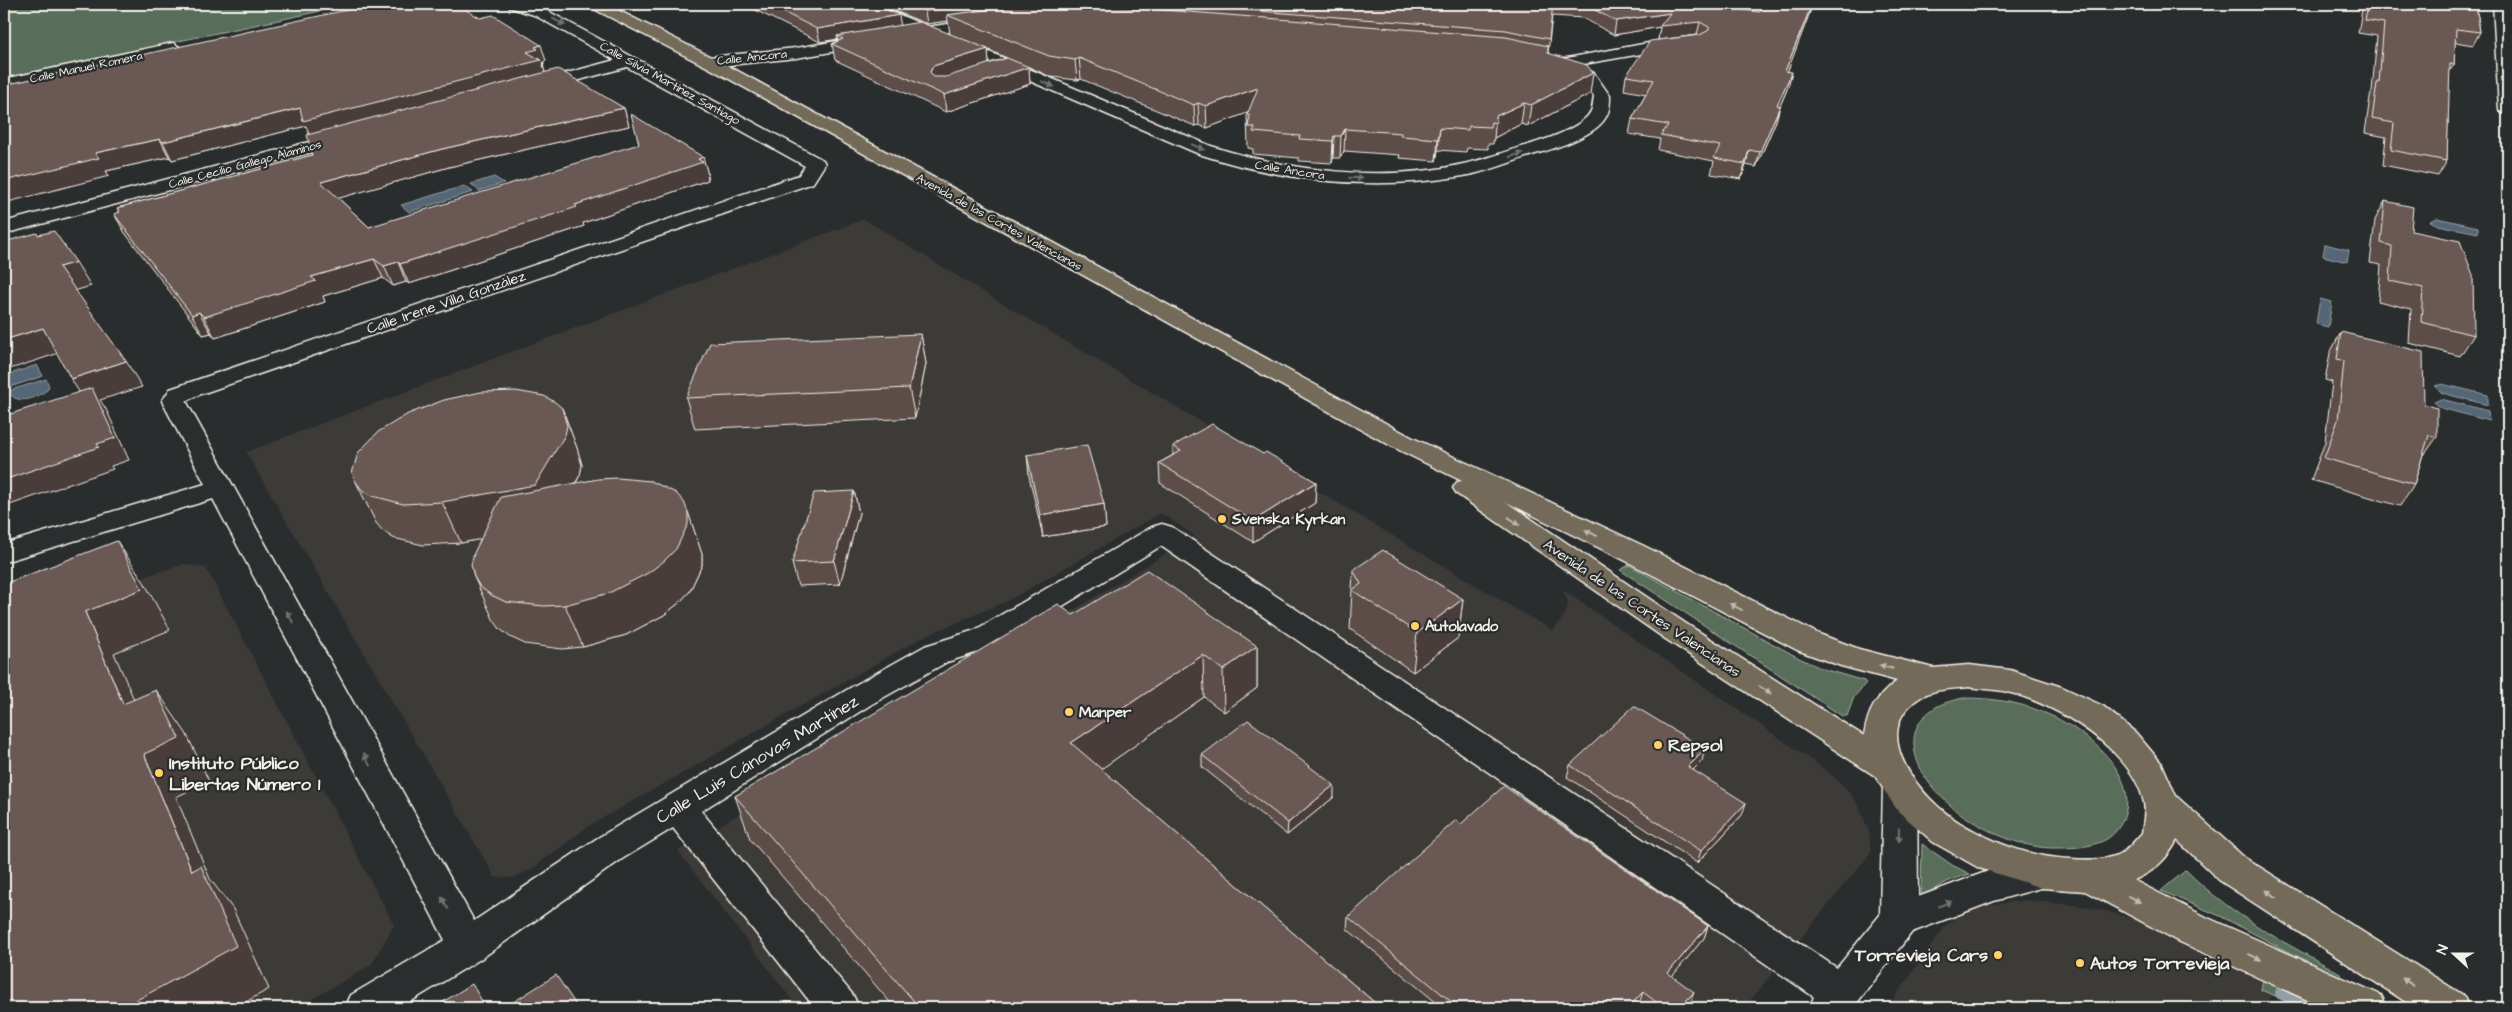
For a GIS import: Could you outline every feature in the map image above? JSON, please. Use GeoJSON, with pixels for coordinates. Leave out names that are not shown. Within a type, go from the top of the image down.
{"type":"FeatureCollection","features":[{"type":"Feature","properties":{"kind":"main road","name":"Avenida de las Cortes Valencianas"},"geometry":{"type":"LineString","coordinates":[[595,4],[709,62],[1402,442],[1634,553],[1720,599],[1808,642],[1852,658],[1933,679]]}},
{"type":"Feature","properties":{"kind":"main road","name":"Avenida de las Cortes Valencianas"},"geometry":{"type":"LineString","coordinates":[[1402,442],[1606,586],[1893,776]]}},
{"type":"Feature","properties":{"kind":"main road"},"geometry":{"type":"LineString","coordinates":[[1970,676],[2010,681],[2051,695],[2090,715],[2124,742],[2150,773],[2162,804],[2160,839],[2134,865],[2090,876],[2042,873],[1992,857],[1946,832],[1909,800],[1893,776],[1880,742],[1883,720],[1892,702],[1910,688],[1933,679],[1970,676]]}},
{"type":"Feature","properties":{"kind":"main road"},"geometry":{"type":"LineString","coordinates":[[2162,804],[2232,869],[2449,1008]]}},
{"type":"Feature","properties":{"kind":"main road"},"geometry":{"type":"LineString","coordinates":[[2090,876],[2194,930],[2367,1008]]}},
{"type":"Feature","properties":{"kind":"street","name":"Calle Silvia Martínez Santiago"},"geometry":{"type":"LineString","coordinates":[[514,4],[539,12],[816,164],[811,171]]}},
{"type":"Feature","properties":{"kind":"street","name":"Calle Ancora"},"geometry":{"type":"LineString","coordinates":[[862,4],[1205,150],[1236,160],[1310,175],[1389,179],[1464,170],[1548,145],[1578,132],[1600,114],[1602,96],[1588,76],[1562,63],[1543,59]]}},
{"type":"Feature","properties":{"kind":"street"},"geometry":{"type":"LineString","coordinates":[[1660,8],[1758,4]]}},
{"type":"Feature","properties":{"kind":"street"},"geometry":{"type":"LineString","coordinates":[[2500,4],[2508,109]]}},
{"type":"Feature","properties":{"kind":"street","name":"Calle Ancora"},"geometry":{"type":"LineString","coordinates":[[709,62],[796,53],[922,31],[1008,20]]}},
{"type":"Feature","properties":{"kind":"street","name":"Calle Ancora"},"geometry":{"type":"LineString","coordinates":[[1562,63],[1678,43],[1697,42]]}},
{"type":"Feature","properties":{"kind":"street","name":"Calle Manuel Romera"},"geometry":{"type":"LineString","coordinates":[[4,84],[189,45]]}},
{"type":"Feature","properties":{"kind":"street","name":"Calle Ancora"},"geometry":{"type":"LineString","coordinates":[[737,78],[796,53]]}},
{"type":"Feature","properties":{"kind":"street"},"geometry":{"type":"LineString","coordinates":[[516,92],[631,61]]}},
{"type":"Feature","properties":{"kind":"street"},"geometry":{"type":"LineString","coordinates":[[990,73],[1009,67]]}},
{"type":"Feature","properties":{"kind":"street","name":"Calle Cecilio Gallego Alaminos"},"geometry":{"type":"LineString","coordinates":[[4,228],[361,133]]}},
{"type":"Feature","properties":{"kind":"street","name":"Calle Irene Villa González"},"geometry":{"type":"LineString","coordinates":[[220,488],[174,404],[176,398],[185,391],[806,179],[811,171]]}},
{"type":"Feature","properties":{"kind":"street"},"geometry":{"type":"LineString","coordinates":[[4,553],[220,488],[468,946]]}},
{"type":"Feature","properties":{"kind":"street","name":"Calle Luis Cánovas Martínez"},"geometry":{"type":"LineString","coordinates":[[365,1008],[468,946],[609,849],[677,806],[861,696],[936,654],[986,638],[1162,533],[1834,1000]]}},
{"type":"Feature","properties":{"kind":"street"},"geometry":{"type":"LineString","coordinates":[[1893,776],[1899,920]]}},
{"type":"Feature","properties":{"kind":"street"},"geometry":{"type":"LineString","coordinates":[[677,806],[839,1008]]}},
{"type":"Feature","properties":{"kind":"street"},"geometry":{"type":"LineString","coordinates":[[1834,1000],[1899,920],[1991,886],[2042,873]]}},
{"type":"Feature","properties":{"kind":"shaded area"},"geometry":{"type":"Polygon","coordinates":[[[864,219],[1553,631],[1566,613],[1568,603],[1563,590],[1826,770],[1844,786],[1858,804],[1869,832],[1871,852],[1744,1008],[798,1008],[678,851],[1195,536],[1161,513],[1009,600],[925,636],[587,827],[532,869],[514,878],[495,877],[246,452],[864,219]]]}},
{"type":"Feature","properties":{"kind":"shaded area","name":"Instituto Público Libertas Número 1"},"geometry":{"type":"Polygon","coordinates":[[[184,564],[206,568],[394,925],[371,965],[297,1008],[4,1008],[4,621],[184,564]]]}},
{"type":"Feature","properties":{"kind":"shaded area","name":"Autos Torrevieja"},"geometry":{"type":"Polygon","coordinates":[[[2028,900],[2089,907],[2151,923],[2276,984],[2266,1008],[1887,1008],[1946,925],[1962,914],[1988,905],[2028,900]]]}},
{"type":"Feature","properties":{"kind":"green space"},"geometry":{"type":"Polygon","coordinates":[[[4,4],[354,4],[4,78],[4,4]]]}},
{"type":"Feature","properties":{"kind":"green space"},"geometry":{"type":"Polygon","coordinates":[[[1629,565],[1799,658],[1823,669],[1864,681],[1866,683],[1854,697],[1847,716],[1842,716],[1620,570],[1629,565]]]}},
{"type":"Feature","properties":{"kind":"green space"},"geometry":{"type":"Polygon","coordinates":[[[1963,698],[1998,700],[2032,708],[2067,724],[2094,744],[2117,769],[2124,783],[2127,798],[2125,814],[2115,832],[2109,838],[2099,843],[2086,846],[2053,848],[2033,846],[2010,840],[1988,830],[1946,802],[1930,784],[1919,765],[1914,739],[1917,727],[1927,713],[1950,701],[1963,698]]]}},
{"type":"Feature","properties":{"kind":"green space"},"geometry":{"type":"Polygon","coordinates":[[[1922,844],[1952,865],[1970,874],[1956,878],[1932,890],[1921,899],[1922,844]]]}},
{"type":"Feature","properties":{"kind":"green space"},"geometry":{"type":"Polygon","coordinates":[[[2186,870],[2222,901],[2260,928],[2342,974],[2340,979],[2220,916],[2161,891],[2186,870]]]}},
{"type":"Feature","properties":{"kind":"green space"},"geometry":{"type":"Polygon","coordinates":[[[2263,978],[2325,1008],[2304,1008],[2261,990],[2263,978]]]}},
{"type":"Feature","properties":{"kind":"water"},"geometry":{"type":"Polygon","coordinates":[[[494,177],[504,183],[479,191],[471,184],[494,177]]]}},
{"type":"Feature","properties":{"kind":"water"},"geometry":{"type":"Polygon","coordinates":[[[464,186],[473,192],[409,212],[401,205],[464,186]]]}},
{"type":"Feature","properties":{"kind":"water"},"geometry":{"type":"Polygon","coordinates":[[[2437,218],[2478,227],[2478,233],[2438,225],[2430,221],[2437,218]]]}},
{"type":"Feature","properties":{"kind":"water"},"geometry":{"type":"Polygon","coordinates":[[[2325,244],[2349,250],[2347,262],[2323,256],[2325,244]]]}},
{"type":"Feature","properties":{"kind":"water"},"geometry":{"type":"Polygon","coordinates":[[[2320,299],[2332,302],[2328,327],[2316,324],[2320,299]]]}},
{"type":"Feature","properties":{"kind":"water"},"geometry":{"type":"Polygon","coordinates":[[[37,365],[43,376],[4,389],[4,376],[37,365]]]}},
{"type":"Feature","properties":{"kind":"water"},"geometry":{"type":"Polygon","coordinates":[[[46,379],[49,386],[47,390],[26,400],[12,396],[8,391],[46,379]]]}},
{"type":"Feature","properties":{"kind":"water"},"geometry":{"type":"Polygon","coordinates":[[[2442,384],[2488,395],[2488,405],[2442,393],[2435,386],[2442,384]]]}},
{"type":"Feature","properties":{"kind":"water"},"geometry":{"type":"Polygon","coordinates":[[[2441,399],[2488,411],[2489,421],[2441,408],[2434,402],[2441,399]]]}},
{"type":"Feature","properties":{"kind":"building"},"geometry":{"type":"Polygon","coordinates":[[[374,4],[456,4],[480,18],[493,15],[541,45],[535,47],[538,49],[527,52],[541,60],[303,121],[300,108],[163,142],[160,139],[95,153],[99,158],[4,181],[4,85],[374,4]]]}},
{"type":"Feature","properties":{"kind":"building"},"geometry":{"type":"Polygon","coordinates":[[[767,4],[873,4],[899,15],[817,29],[767,4]]]}},
{"type":"Feature","properties":{"kind":"building"},"geometry":{"type":"Polygon","coordinates":[[[908,4],[984,4],[925,11],[908,4]]]}},
{"type":"Feature","properties":{"kind":"building"},"geometry":{"type":"Polygon","coordinates":[[[1032,4],[1088,4],[1506,37],[1548,46],[1548,53],[1587,65],[1593,73],[1531,105],[1524,103],[1496,116],[1496,123],[1491,122],[1490,127],[1469,126],[1468,130],[1440,128],[1438,139],[1401,136],[1401,133],[1345,129],[1341,136],[1334,136],[1333,141],[1299,139],[1300,136],[1253,132],[1255,127],[1248,127],[1250,116],[1247,115],[1258,88],[1206,106],[1198,103],[1194,105],[1079,58],[1075,60],[1049,56],[947,15],[1032,4]]]}},
{"type":"Feature","properties":{"kind":"building"},"geometry":{"type":"Polygon","coordinates":[[[1167,4],[1553,4],[1549,39],[1506,30],[1167,4]]]}},
{"type":"Feature","properties":{"kind":"building"},"geometry":{"type":"Polygon","coordinates":[[[1562,4],[1693,4],[1760,12],[1763,4],[1812,4],[1785,71],[1792,72],[1777,105],[1780,106],[1760,152],[1749,150],[1745,164],[1714,158],[1720,146],[1661,135],[1668,125],[1632,119],[1654,80],[1626,76],[1650,41],[1700,35],[1709,30],[1709,27],[1700,22],[1660,26],[1670,13],[1616,21],[1585,5],[1562,4]]]}},
{"type":"Feature","properties":{"kind":"building"},"geometry":{"type":"Polygon","coordinates":[[[2368,4],[2476,4],[2480,32],[2456,29],[2454,65],[2450,64],[2447,161],[2391,150],[2394,123],[2372,119],[2377,83],[2379,83],[2384,23],[2365,20],[2368,4]]]}},
{"type":"Feature","properties":{"kind":"building"},"geometry":{"type":"Polygon","coordinates":[[[920,22],[988,49],[933,66],[930,72],[934,77],[946,77],[1007,58],[1029,67],[944,95],[832,44],[843,39],[837,36],[920,22]]]}},
{"type":"Feature","properties":{"kind":"building"},"geometry":{"type":"Polygon","coordinates":[[[558,69],[624,108],[442,149],[321,182],[369,227],[639,144],[631,114],[703,157],[698,159],[703,162],[575,205],[577,207],[400,264],[398,262],[384,266],[374,259],[311,277],[316,281],[204,317],[199,312],[192,315],[114,214],[120,212],[117,208],[312,155],[307,135],[558,69]]]}},
{"type":"Feature","properties":{"kind":"building"},"geometry":{"type":"Polygon","coordinates":[[[2385,201],[2413,207],[2411,231],[2460,241],[2473,275],[2474,335],[2421,322],[2423,288],[2390,281],[2392,246],[2381,243],[2385,201]]]}},
{"type":"Feature","properties":{"kind":"building"},"geometry":{"type":"Polygon","coordinates":[[[54,231],[76,262],[59,267],[126,361],[71,379],[43,328],[4,340],[4,242],[37,233],[38,235],[54,231]]]}},
{"type":"Feature","properties":{"kind":"building"},"geometry":{"type":"Polygon","coordinates":[[[2341,332],[2423,352],[2424,404],[2437,408],[2437,437],[2429,435],[2414,484],[2324,458],[2338,420],[2344,361],[2337,359],[2341,332]]]}},
{"type":"Feature","properties":{"kind":"building"},"geometry":{"type":"Polygon","coordinates":[[[921,334],[909,388],[686,398],[710,343],[921,334]]]}},
{"type":"Feature","properties":{"kind":"building"},"geometry":{"type":"Polygon","coordinates":[[[92,388],[115,438],[97,444],[99,447],[4,480],[4,416],[92,388]]]}},
{"type":"Feature","properties":{"kind":"building"},"geometry":{"type":"Polygon","coordinates":[[[516,391],[544,396],[555,402],[562,408],[567,426],[565,435],[535,485],[442,502],[403,504],[373,496],[362,490],[356,482],[352,473],[358,453],[378,432],[408,414],[444,400],[481,392],[516,391]]]}},
{"type":"Feature","properties":{"kind":"building"},"geometry":{"type":"Polygon","coordinates":[[[1212,424],[1263,454],[1266,452],[1316,482],[1253,521],[1159,463],[1181,451],[1173,446],[1212,424]]]}},
{"type":"Feature","properties":{"kind":"building"},"geometry":{"type":"Polygon","coordinates":[[[1087,445],[1104,504],[1040,515],[1027,455],[1087,445]]]}},
{"type":"Feature","properties":{"kind":"building"},"geometry":{"type":"Polygon","coordinates":[[[617,478],[651,481],[676,493],[684,502],[688,512],[688,524],[676,549],[664,561],[648,573],[609,593],[565,605],[544,606],[506,602],[480,587],[474,577],[471,565],[474,553],[501,497],[598,479],[617,478]]]}},
{"type":"Feature","properties":{"kind":"building"},"geometry":{"type":"Polygon","coordinates":[[[854,491],[834,561],[792,563],[814,493],[854,491]]]}},
{"type":"Feature","properties":{"kind":"building"},"geometry":{"type":"Polygon","coordinates":[[[117,541],[142,589],[85,612],[123,704],[156,690],[179,738],[144,754],[192,871],[201,866],[236,946],[122,1008],[4,1008],[4,584],[117,541]]]}},
{"type":"Feature","properties":{"kind":"building"},"geometry":{"type":"Polygon","coordinates":[[[1383,550],[1463,599],[1417,633],[1352,590],[1361,584],[1353,570],[1383,550]]]}},
{"type":"Feature","properties":{"kind":"building"},"geometry":{"type":"Polygon","coordinates":[[[1147,570],[1257,646],[1223,670],[1203,655],[1071,743],[1381,1008],[920,1008],[735,796],[1058,604],[1073,615],[1147,570]]]}},
{"type":"Feature","properties":{"kind":"building"},"geometry":{"type":"Polygon","coordinates":[[[1634,706],[1705,749],[1688,767],[1746,803],[1701,851],[1570,765],[1634,706]]]}},
{"type":"Feature","properties":{"kind":"building"},"geometry":{"type":"Polygon","coordinates":[[[1248,720],[1334,785],[1288,823],[1202,755],[1248,720]]]}},
{"type":"Feature","properties":{"kind":"building"},"geometry":{"type":"Polygon","coordinates":[[[1504,786],[1708,926],[1668,973],[1694,992],[1680,1008],[1664,1008],[1643,992],[1628,1008],[1459,1008],[1348,917],[1456,820],[1461,824],[1504,786]]]}},
{"type":"Feature","properties":{"kind":"building"},"geometry":{"type":"Polygon","coordinates":[[[556,975],[578,1008],[504,1008],[556,975]]]}},
{"type":"Feature","properties":{"kind":"building"},"geometry":{"type":"Polygon","coordinates":[[[472,984],[486,1008],[433,1008],[472,984]]]}},
{"type":"Feature","properties":{"kind":"waterway"},"geometry":{"type":"LineString","coordinates":[[2282,993],[2314,1008]]}},
{"type":"Feature","properties":{"kind":"place","name":"Svenska Kyrkan"},"geometry":{"type":"Point","coordinates":[1222,519]}},
{"type":"Feature","properties":{"kind":"place","name":"Autolavado"},"geometry":{"type":"Point","coordinates":[1415,626]}},
{"type":"Feature","properties":{"kind":"place","name":"Manper"},"geometry":{"type":"Point","coordinates":[1069,712]}},
{"type":"Feature","properties":{"kind":"place","name":"Repsol"},"geometry":{"type":"Point","coordinates":[1658,745]}},
{"type":"Feature","properties":{"kind":"place","name":"Instituto Público Libertas Número 1"},"geometry":{"type":"Point","coordinates":[159,773]}},
{"type":"Feature","properties":{"kind":"place","name":"Torrevieja Cars"},"geometry":{"type":"Point","coordinates":[1998,955]}},
{"type":"Feature","properties":{"kind":"place","name":"Autos Torrevieja"},"geometry":{"type":"Point","coordinates":[2080,963]}}]}
